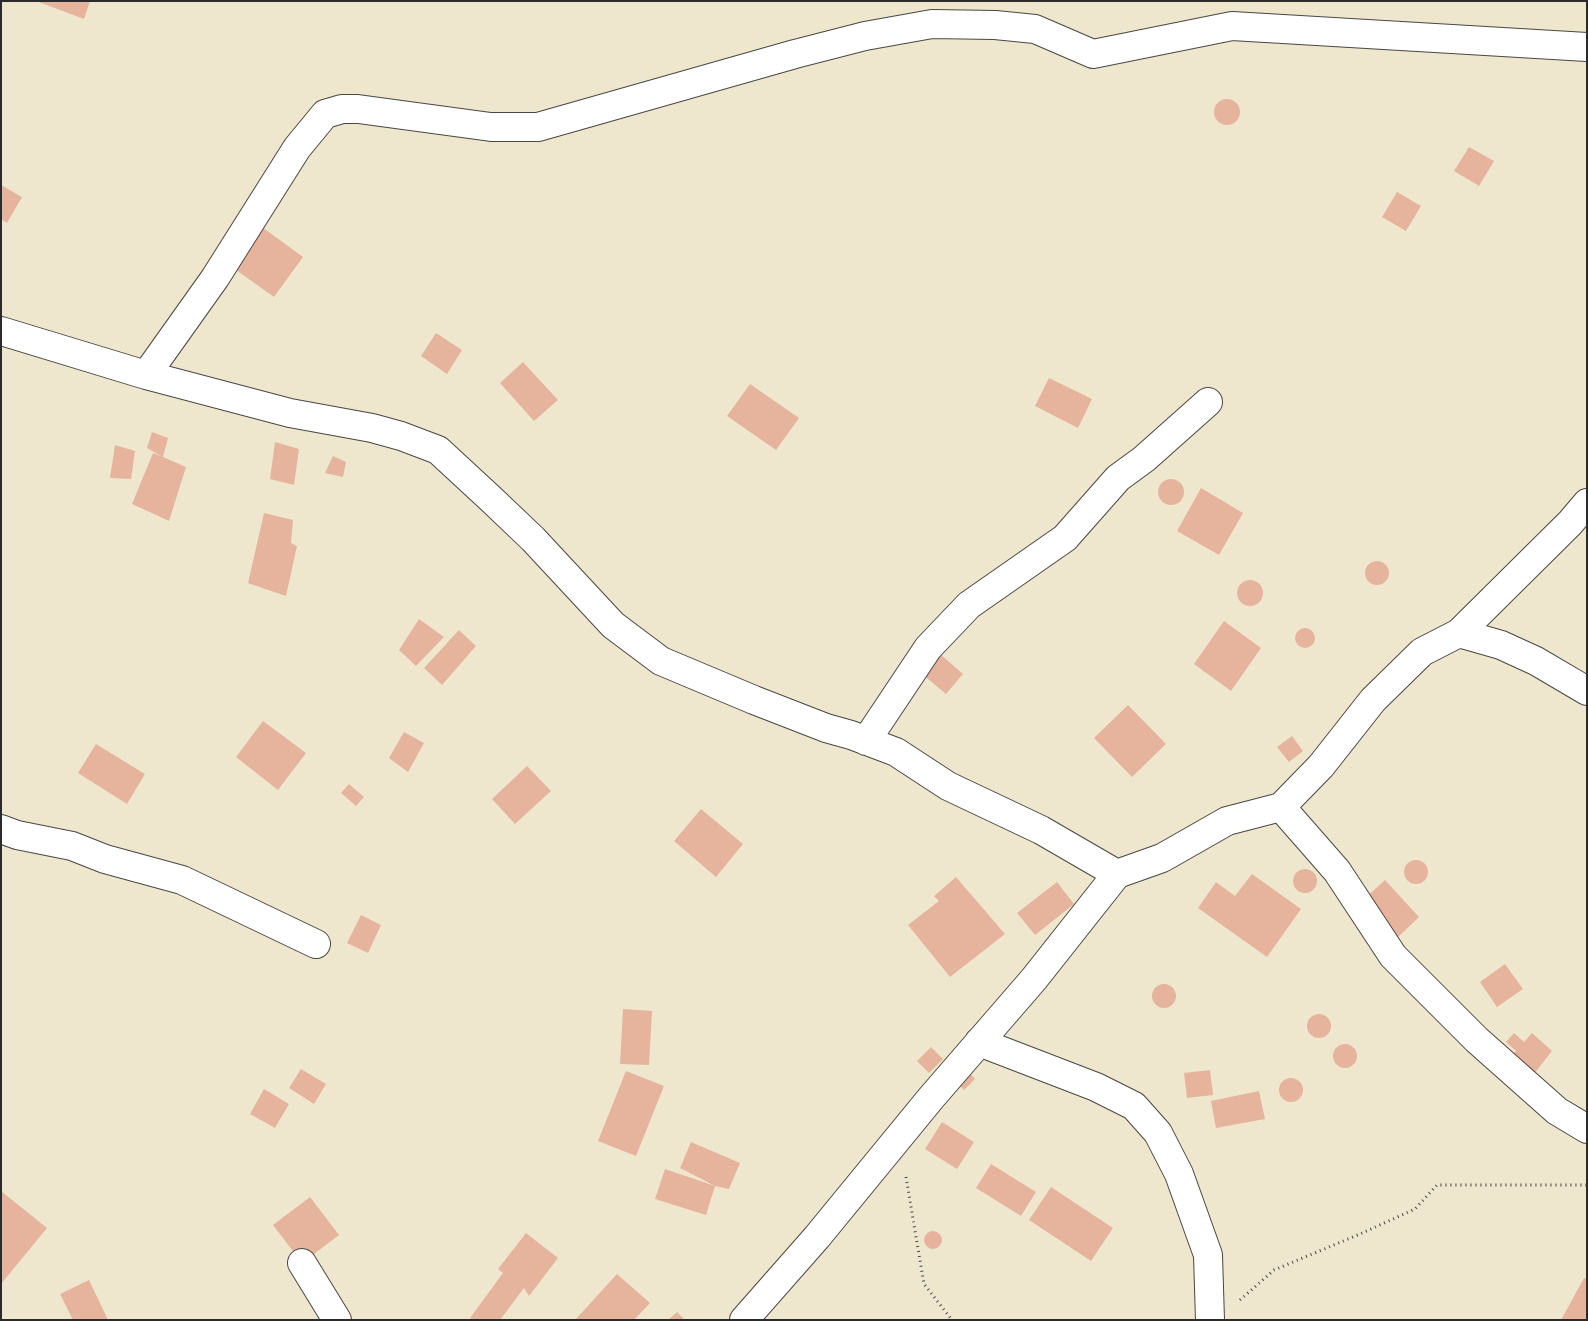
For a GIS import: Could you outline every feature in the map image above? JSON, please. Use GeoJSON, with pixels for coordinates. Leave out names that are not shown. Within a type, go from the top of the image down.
{"type":"FeatureCollection","features":[{"type":"Feature","properties":{"kind":"street"},"geometry":{"type":"LineString","coordinates":[[146,375],[215,278],[297,148],[325,114],[342,109],[358,108],[491,127],[538,126],[794,54],[865,36],[932,24],[995,25],[1036,29],[1093,54],[1232,26],[1587,47]]}},
{"type":"Feature","properties":{"kind":"street"},"geometry":{"type":"LineString","coordinates":[[1,332],[146,375],[290,412],[372,428],[401,436],[438,450],[492,498],[613,625],[661,661],[826,728],[896,752],[948,786],[1041,830],[1117,874]]}},
{"type":"Feature","properties":{"kind":"street"},"geometry":{"type":"LineString","coordinates":[[866,741],[928,648],[969,605],[1065,538],[1118,478],[1144,459],[1208,402]]}},
{"type":"Feature","properties":{"kind":"street"},"geometry":{"type":"LineString","coordinates":[[744,1320],[817,1237],[898,1138],[1034,979],[1117,874],[1162,858],[1227,821],[1281,807],[1321,766],[1373,700],[1422,652],[1459,633],[1570,523],[1587,503]]}},
{"type":"Feature","properties":{"kind":"street"},"geometry":{"type":"LineString","coordinates":[[1459,633],[1500,646],[1536,661],[1587,691]]}},
{"type":"Feature","properties":{"kind":"street"},"geometry":{"type":"LineString","coordinates":[[1281,807],[1337,871],[1393,956],[1477,1040],[1557,1111],[1587,1129]]}},
{"type":"Feature","properties":{"kind":"street"},"geometry":{"type":"LineString","coordinates":[[1,829],[17,835],[72,846],[104,859],[182,880],[316,944]]}},
{"type":"Feature","properties":{"kind":"street"},"geometry":{"type":"LineString","coordinates":[[979,1042],[1104,1091],[1134,1106],[1158,1133],[1179,1174],[1208,1256],[1210,1320]]}},
{"type":"Feature","properties":{"kind":"street"},"geometry":{"type":"LineString","coordinates":[[302,1263],[337,1320]]}},
{"type":"Feature","properties":{"kind":"path"},"geometry":{"type":"LineString","coordinates":[[898,1138],[924,1284],[952,1320]]}},
{"type":"Feature","properties":{"kind":"path"},"geometry":{"type":"LineString","coordinates":[[1239,1301],[1274,1270],[1415,1209],[1437,1185],[1587,1185]]}},
{"type":"Feature","properties":{"kind":"building"},"geometry":{"type":"Polygon","coordinates":[[[36,1],[90,1],[84,19],[36,1]]]}},
{"type":"Feature","properties":{"kind":"building"},"geometry":{"type":"Polygon","coordinates":[[[1227,99],[1236,103],[1240,112],[1236,121],[1227,125],[1218,121],[1214,112],[1218,103],[1227,99]]]}},
{"type":"Feature","properties":{"kind":"building"},"geometry":{"type":"Polygon","coordinates":[[[1469,147],[1494,161],[1479,186],[1454,171],[1469,147]]]}},
{"type":"Feature","properties":{"kind":"building"},"geometry":{"type":"Polygon","coordinates":[[[1,185],[22,197],[7,223],[1,219],[1,185]]]}},
{"type":"Feature","properties":{"kind":"building"},"geometry":{"type":"Polygon","coordinates":[[[1397,192],[1421,206],[1406,231],[1382,217],[1397,192]]]}},
{"type":"Feature","properties":{"kind":"building"},"geometry":{"type":"Polygon","coordinates":[[[262,227],[303,257],[274,297],[232,267],[262,227]]]}},
{"type":"Feature","properties":{"kind":"building"},"geometry":{"type":"Polygon","coordinates":[[[436,333],[462,350],[447,374],[421,356],[436,333]]]}},
{"type":"Feature","properties":{"kind":"building"},"geometry":{"type":"Polygon","coordinates":[[[523,362],[558,400],[534,421],[500,383],[523,362]]]}},
{"type":"Feature","properties":{"kind":"building"},"geometry":{"type":"Polygon","coordinates":[[[1049,378],[1092,399],[1078,428],[1035,406],[1049,378]]]}},
{"type":"Feature","properties":{"kind":"building"},"geometry":{"type":"Polygon","coordinates":[[[750,384],[799,418],[776,450],[727,416],[750,384]]]}},
{"type":"Feature","properties":{"kind":"building"},"geometry":{"type":"Polygon","coordinates":[[[152,432],[168,438],[163,457],[147,448],[152,432]]]}},
{"type":"Feature","properties":{"kind":"building"},"geometry":{"type":"Polygon","coordinates":[[[275,442],[299,449],[294,485],[270,479],[275,442]]]}},
{"type":"Feature","properties":{"kind":"building"},"geometry":{"type":"Polygon","coordinates":[[[115,445],[135,451],[131,479],[110,478],[115,445]]]}},
{"type":"Feature","properties":{"kind":"building"},"geometry":{"type":"Polygon","coordinates":[[[153,453],[186,467],[169,521],[132,504],[153,453]]]}},
{"type":"Feature","properties":{"kind":"building"},"geometry":{"type":"Polygon","coordinates":[[[333,456],[346,462],[343,477],[325,473],[333,456]]]}},
{"type":"Feature","properties":{"kind":"building"},"geometry":{"type":"Polygon","coordinates":[[[1171,479],[1180,483],[1184,492],[1180,501],[1171,505],[1162,501],[1158,492],[1162,483],[1171,479]]]}},
{"type":"Feature","properties":{"kind":"building"},"geometry":{"type":"Polygon","coordinates":[[[1201,488],[1243,513],[1219,555],[1177,531],[1201,488]]]}},
{"type":"Feature","properties":{"kind":"building"},"geometry":{"type":"Polygon","coordinates":[[[264,513],[293,520],[291,543],[297,546],[286,596],[248,583],[264,513]]]}},
{"type":"Feature","properties":{"kind":"building"},"geometry":{"type":"Polygon","coordinates":[[[1377,561],[1385,565],[1389,573],[1385,581],[1377,585],[1369,581],[1365,573],[1369,565],[1377,561]]]}},
{"type":"Feature","properties":{"kind":"building"},"geometry":{"type":"Polygon","coordinates":[[[1250,580],[1259,584],[1263,593],[1259,602],[1250,606],[1241,602],[1237,593],[1241,584],[1250,580]]]}},
{"type":"Feature","properties":{"kind":"building"},"geometry":{"type":"Polygon","coordinates":[[[419,619],[444,637],[416,666],[399,650],[419,619]]]}},
{"type":"Feature","properties":{"kind":"building"},"geometry":{"type":"Polygon","coordinates":[[[1224,621],[1261,648],[1231,691],[1194,664],[1224,621]]]}},
{"type":"Feature","properties":{"kind":"building"},"geometry":{"type":"Polygon","coordinates":[[[1305,628],[1312,631],[1315,638],[1312,645],[1305,648],[1298,645],[1295,638],[1298,631],[1305,628]]]}},
{"type":"Feature","properties":{"kind":"building"},"geometry":{"type":"Polygon","coordinates":[[[459,630],[476,646],[442,685],[424,668],[459,630]]]}},
{"type":"Feature","properties":{"kind":"building"},"geometry":{"type":"Polygon","coordinates":[[[939,653],[963,674],[946,694],[922,674],[939,653]]]}},
{"type":"Feature","properties":{"kind":"building"},"geometry":{"type":"Polygon","coordinates":[[[1128,705],[1166,744],[1132,777],[1094,738],[1128,705]]]}},
{"type":"Feature","properties":{"kind":"building"},"geometry":{"type":"Polygon","coordinates":[[[263,721],[306,753],[278,790],[236,757],[263,721]]]}},
{"type":"Feature","properties":{"kind":"building"},"geometry":{"type":"Polygon","coordinates":[[[404,732],[424,743],[408,772],[389,758],[404,732]]]}},
{"type":"Feature","properties":{"kind":"building"},"geometry":{"type":"Polygon","coordinates":[[[1292,736],[1303,751],[1289,762],[1277,747],[1292,736]]]}},
{"type":"Feature","properties":{"kind":"building"},"geometry":{"type":"Polygon","coordinates":[[[96,744],[145,774],[127,804],[78,773],[96,744]]]}},
{"type":"Feature","properties":{"kind":"building"},"geometry":{"type":"Polygon","coordinates":[[[527,766],[551,791],[515,824],[492,799],[527,766]]]}},
{"type":"Feature","properties":{"kind":"building"},"geometry":{"type":"Polygon","coordinates":[[[349,784],[364,797],[356,806],[341,793],[349,784]]]}},
{"type":"Feature","properties":{"kind":"building"},"geometry":{"type":"Polygon","coordinates":[[[701,809],[743,844],[716,877],[674,841],[701,809]]]}},
{"type":"Feature","properties":{"kind":"building"},"geometry":{"type":"Polygon","coordinates":[[[1416,860],[1424,864],[1428,872],[1424,880],[1416,884],[1408,880],[1404,872],[1408,864],[1416,860]]]}},
{"type":"Feature","properties":{"kind":"building"},"geometry":{"type":"Polygon","coordinates":[[[1305,869],[1314,872],[1317,881],[1314,890],[1305,893],[1296,890],[1293,881],[1296,872],[1305,869]]]}},
{"type":"Feature","properties":{"kind":"building"},"geometry":{"type":"Polygon","coordinates":[[[1252,874],[1301,909],[1267,957],[1198,908],[1216,882],[1235,896],[1252,874]]]}},
{"type":"Feature","properties":{"kind":"building"},"geometry":{"type":"Polygon","coordinates":[[[956,877],[1005,934],[950,977],[908,925],[939,901],[934,896],[956,877]]]}},
{"type":"Feature","properties":{"kind":"building"},"geometry":{"type":"Polygon","coordinates":[[[1385,880],[1419,917],[1397,938],[1362,901],[1385,880]]]}},
{"type":"Feature","properties":{"kind":"building"},"geometry":{"type":"Polygon","coordinates":[[[1057,882],[1074,904],[1035,935],[1017,913],[1057,882]]]}},
{"type":"Feature","properties":{"kind":"building"},"geometry":{"type":"Polygon","coordinates":[[[361,915],[381,925],[368,953],[347,943],[361,915]]]}},
{"type":"Feature","properties":{"kind":"building"},"geometry":{"type":"Polygon","coordinates":[[[1505,964],[1523,989],[1497,1007],[1480,982],[1505,964]]]}},
{"type":"Feature","properties":{"kind":"building"},"geometry":{"type":"Polygon","coordinates":[[[1164,984],[1173,987],[1176,996],[1173,1005],[1164,1008],[1155,1005],[1152,996],[1155,987],[1164,984]]]}},
{"type":"Feature","properties":{"kind":"building"},"geometry":{"type":"Polygon","coordinates":[[[623,1009],[652,1011],[649,1065],[620,1064],[623,1009]]]}},
{"type":"Feature","properties":{"kind":"building"},"geometry":{"type":"Polygon","coordinates":[[[1319,1014],[1328,1017],[1331,1026],[1328,1035],[1319,1038],[1310,1035],[1307,1026],[1310,1017],[1319,1014]]]}},
{"type":"Feature","properties":{"kind":"building"},"geometry":{"type":"Polygon","coordinates":[[[1514,1033],[1524,1042],[1532,1033],[1552,1051],[1534,1074],[1512,1055],[1516,1051],[1506,1042],[1514,1033]]]}},
{"type":"Feature","properties":{"kind":"building"},"geometry":{"type":"Polygon","coordinates":[[[1345,1044],[1354,1047],[1357,1056],[1354,1065],[1345,1068],[1336,1065],[1333,1056],[1336,1047],[1345,1044]]]}},
{"type":"Feature","properties":{"kind":"building"},"geometry":{"type":"Polygon","coordinates":[[[931,1047],[943,1059],[929,1073],[917,1061],[931,1047]]]}},
{"type":"Feature","properties":{"kind":"building"},"geometry":{"type":"Polygon","coordinates":[[[966,1068],[975,1079],[964,1090],[953,1079],[966,1068]]]}},
{"type":"Feature","properties":{"kind":"building"},"geometry":{"type":"Polygon","coordinates":[[[301,1069],[326,1084],[314,1104],[289,1088],[301,1069]]]}},
{"type":"Feature","properties":{"kind":"building"},"geometry":{"type":"Polygon","coordinates":[[[1210,1070],[1213,1095],[1187,1098],[1184,1073],[1210,1070]]]}},
{"type":"Feature","properties":{"kind":"building"},"geometry":{"type":"Polygon","coordinates":[[[626,1071],[664,1086],[636,1156],[598,1141],[626,1071]]]}},
{"type":"Feature","properties":{"kind":"building"},"geometry":{"type":"Polygon","coordinates":[[[1291,1078],[1300,1081],[1303,1090],[1300,1099],[1291,1102],[1282,1099],[1279,1090],[1282,1081],[1291,1078]]]}},
{"type":"Feature","properties":{"kind":"building"},"geometry":{"type":"Polygon","coordinates":[[[264,1089],[289,1104],[275,1128],[250,1114],[264,1089]]]}},
{"type":"Feature","properties":{"kind":"building"},"geometry":{"type":"Polygon","coordinates":[[[1259,1091],[1265,1119],[1216,1128],[1211,1101],[1259,1091]]]}},
{"type":"Feature","properties":{"kind":"building"},"geometry":{"type":"Polygon","coordinates":[[[942,1122],[974,1142],[957,1169],[925,1149],[942,1122]]]}},
{"type":"Feature","properties":{"kind":"building"},"geometry":{"type":"Polygon","coordinates":[[[691,1142],[740,1163],[729,1189],[715,1186],[680,1168],[691,1142]]]}},
{"type":"Feature","properties":{"kind":"building"},"geometry":{"type":"Polygon","coordinates":[[[991,1164],[1036,1192],[1021,1216],[976,1188],[991,1164]]]}},
{"type":"Feature","properties":{"kind":"building"},"geometry":{"type":"Polygon","coordinates":[[[665,1169],[715,1186],[706,1215],[655,1199],[665,1169]]]}},
{"type":"Feature","properties":{"kind":"building"},"geometry":{"type":"Polygon","coordinates":[[[1051,1187],[1113,1228],[1091,1261],[1029,1220],[1051,1187]]]}},
{"type":"Feature","properties":{"kind":"building"},"geometry":{"type":"Polygon","coordinates":[[[1,1191],[47,1228],[1,1284],[1,1191]]]}},
{"type":"Feature","properties":{"kind":"building"},"geometry":{"type":"Polygon","coordinates":[[[310,1197],[339,1235],[302,1263],[273,1225],[310,1197]]]}},
{"type":"Feature","properties":{"kind":"building"},"geometry":{"type":"Polygon","coordinates":[[[933,1231],[939,1234],[942,1240],[939,1246],[933,1249],[927,1246],[924,1240],[927,1234],[933,1231]]]}},
{"type":"Feature","properties":{"kind":"building"},"geometry":{"type":"Polygon","coordinates":[[[526,1233],[558,1258],[529,1296],[524,1288],[500,1320],[473,1320],[470,1318],[503,1273],[498,1269],[526,1233]]]}},
{"type":"Feature","properties":{"kind":"building"},"geometry":{"type":"Polygon","coordinates":[[[617,1274],[650,1303],[634,1320],[575,1320],[617,1274]]]}},
{"type":"Feature","properties":{"kind":"building"},"geometry":{"type":"Polygon","coordinates":[[[1584,1278],[1587,1279],[1587,1320],[1561,1320],[1584,1278]]]}},
{"type":"Feature","properties":{"kind":"building"},"geometry":{"type":"Polygon","coordinates":[[[89,1280],[108,1320],[73,1320],[60,1294],[89,1280]]]}},
{"type":"Feature","properties":{"kind":"building"},"geometry":{"type":"Polygon","coordinates":[[[677,1312],[685,1320],[668,1320],[677,1312]]]}}]}
